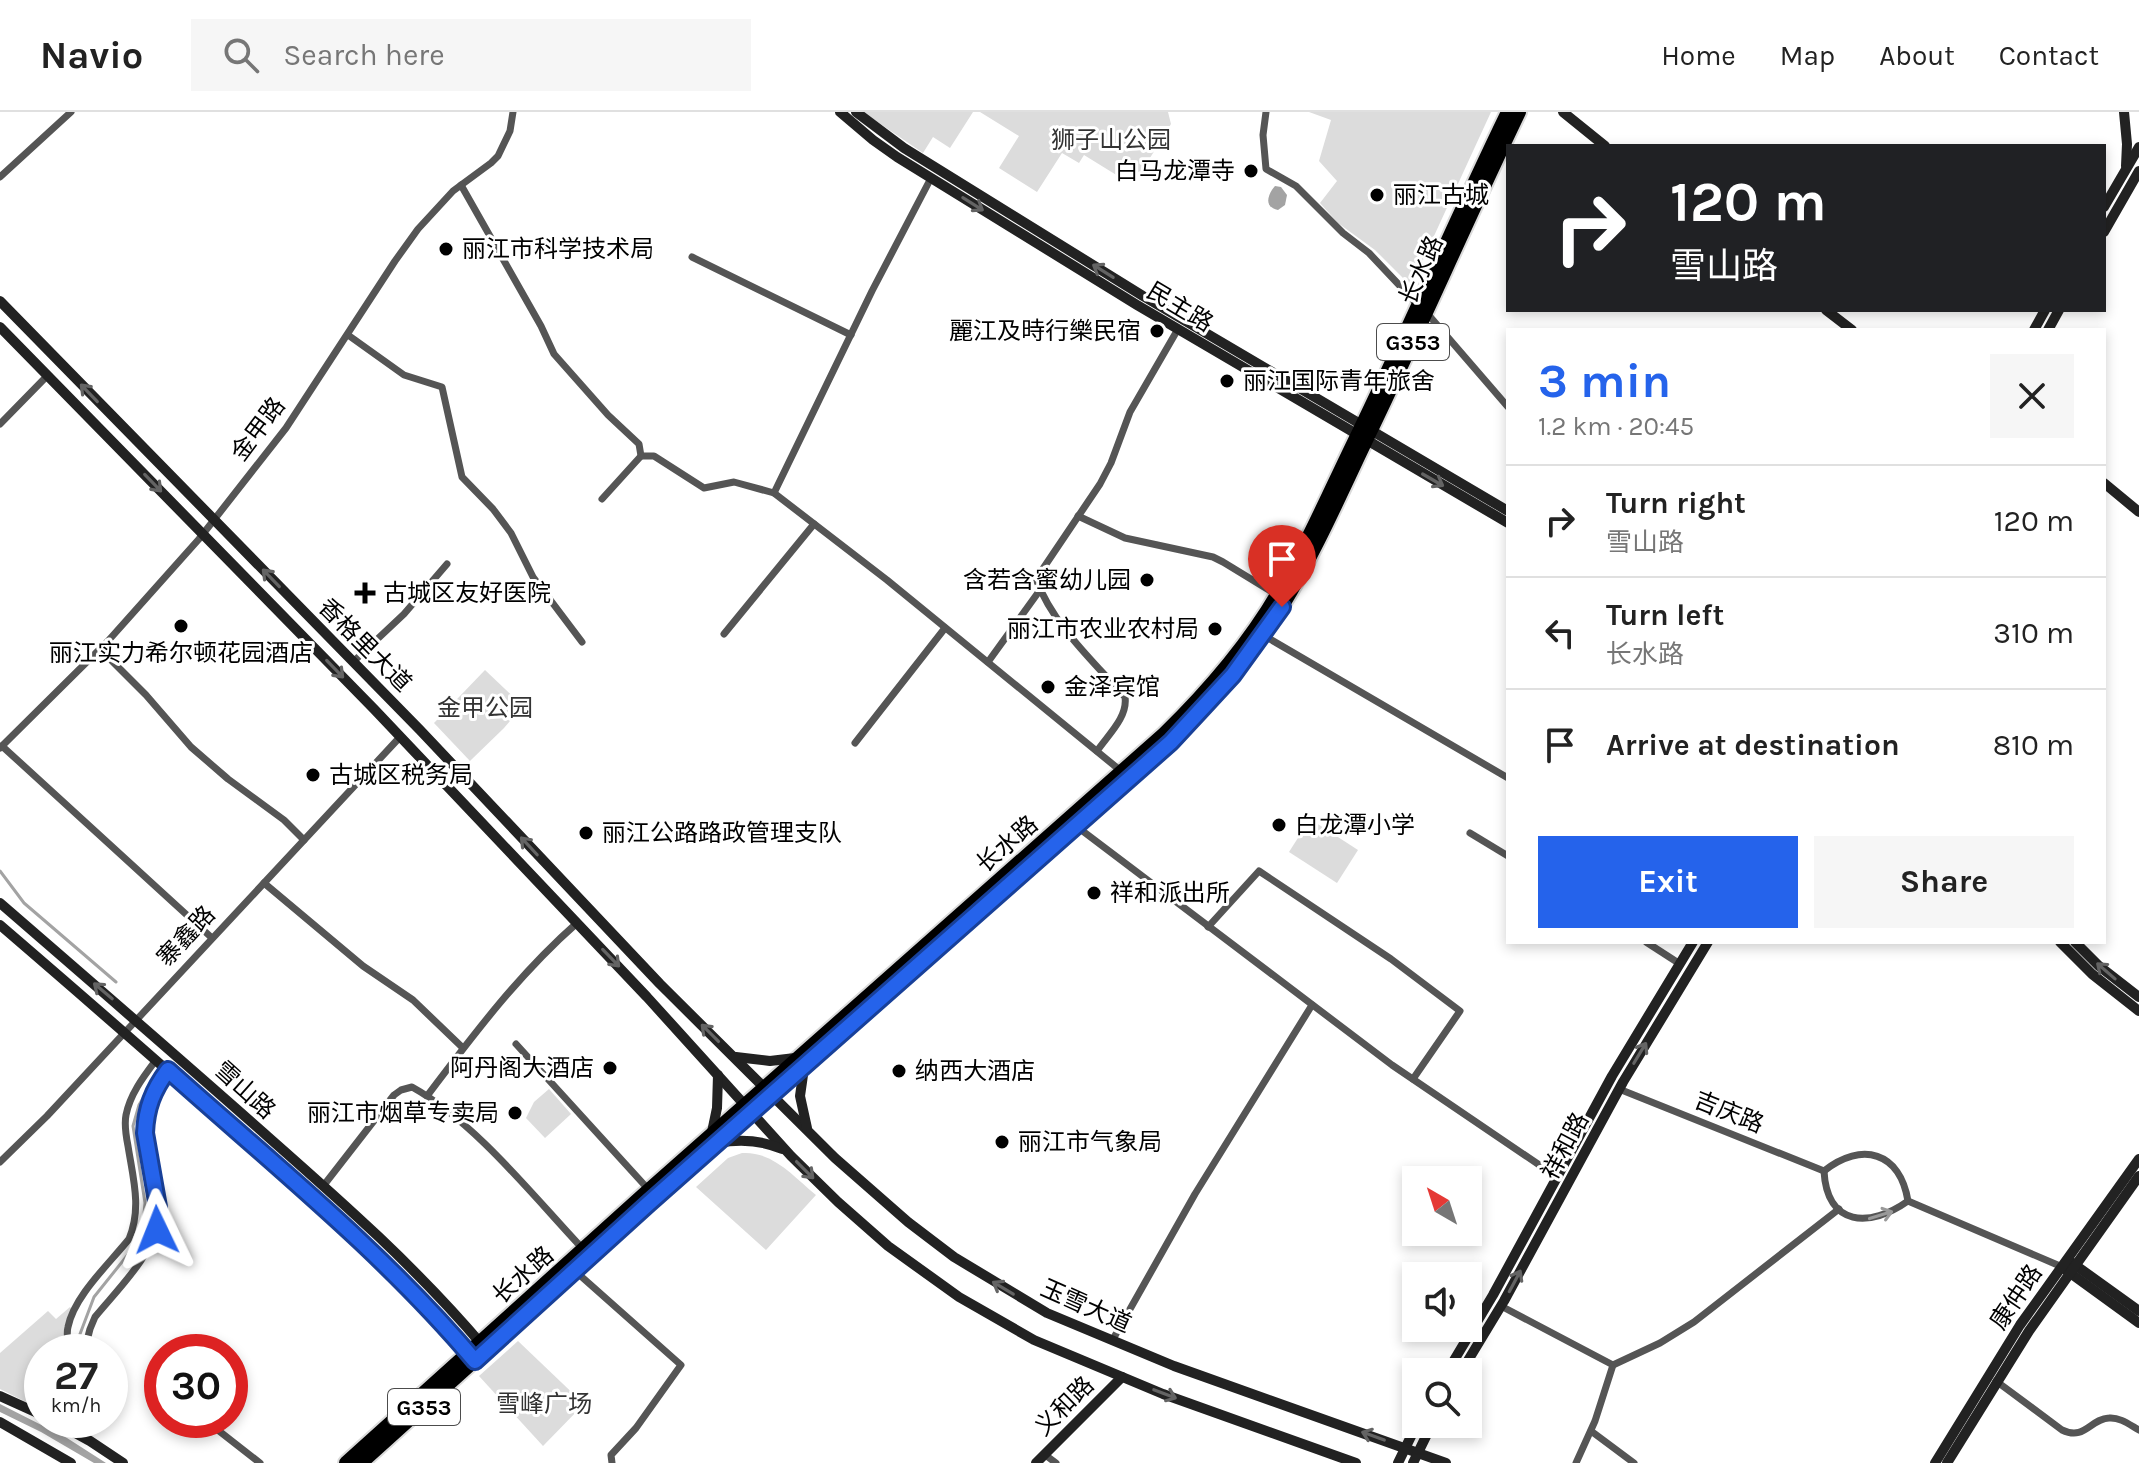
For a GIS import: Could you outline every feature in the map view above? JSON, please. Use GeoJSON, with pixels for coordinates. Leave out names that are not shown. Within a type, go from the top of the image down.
{"type":"FeatureCollection","features":[{"type":"Feature","properties":{"kind":"highway","name":"长水路"},"geometry":{"type":"LineString","coordinates":[[1422,309],[1508,112]]}},
{"type":"Feature","properties":{"kind":"highway","name":"长水路"},"geometry":{"type":"LineString","coordinates":[[802,1062],[1193,721],[1233,675],[1263,635],[1304,568],[1422,309],[1519,112]]}},
{"type":"Feature","properties":{"kind":"highway","name":"长水路"},"geometry":{"type":"LineString","coordinates":[[484,1346],[575,1271],[714,1140],[1164,734],[1206,691],[1244,645],[1277,595],[1364,433]]}},
{"type":"Feature","properties":{"kind":"highway","name":"长水路"},"geometry":{"type":"LineString","coordinates":[[361,1463],[583,1249],[649,1190],[714,1140]]}},
{"type":"Feature","properties":{"kind":"highway","name":"长水路"},"geometry":{"type":"LineString","coordinates":[[346,1463],[472,1357]]}},
{"type":"Feature","properties":{"kind":"main road","name":"民主路"},"geometry":{"type":"LineString","coordinates":[[840,112],[873,140],[931,178],[1178,329],[1506,510]]}},
{"type":"Feature","properties":{"kind":"main road","name":"民主路"},"geometry":{"type":"LineString","coordinates":[[856,112],[904,148],[1506,522]]}},
{"type":"Feature","properties":{"kind":"main road"},"geometry":{"type":"LineString","coordinates":[[1563,112],[1603,144]]}},
{"type":"Feature","properties":{"kind":"main road"},"geometry":{"type":"LineString","coordinates":[[2124,112],[2127,144],[2125,171]]}},
{"type":"Feature","properties":{"kind":"main road"},"geometry":{"type":"LineString","coordinates":[[2106,204],[2139,147]]}},
{"type":"Feature","properties":{"kind":"main road"},"geometry":{"type":"LineString","coordinates":[[2106,229],[2139,171]]}},
{"type":"Feature","properties":{"kind":"main road","name":"香格里大道"},"geometry":{"type":"LineString","coordinates":[[0,301],[420,730],[660,984],[769,1092]]}},
{"type":"Feature","properties":{"kind":"main road"},"geometry":{"type":"LineString","coordinates":[[1829,312],[1849,328]]}},
{"type":"Feature","properties":{"kind":"main road","name":"香格里大道"},"geometry":{"type":"LineString","coordinates":[[0,327],[400,737],[749,1109]]}},
{"type":"Feature","properties":{"kind":"main road"},"geometry":{"type":"LineString","coordinates":[[2106,485],[2139,512]]}},
{"type":"Feature","properties":{"kind":"main road","name":"雪山路"},"geometry":{"type":"LineString","coordinates":[[0,903],[324,1185],[410,1266],[484,1346]]}},
{"type":"Feature","properties":{"kind":"main road","name":"雪山路"},"geometry":{"type":"LineString","coordinates":[[0,925],[370,1250],[472,1357]]}},
{"type":"Feature","properties":{"kind":"main road","name":"祥和路"},"geometry":{"type":"LineString","coordinates":[[1455,1358],[1612,1076],[1692,944]]}},
{"type":"Feature","properties":{"kind":"main road","name":"祥和路"},"geometry":{"type":"LineString","coordinates":[[1469,1358],[1619,1089],[1707,944]]}},
{"type":"Feature","properties":{"kind":"main road"},"geometry":{"type":"LineString","coordinates":[[2062,944],[2092,974],[2139,1011]]}},
{"type":"Feature","properties":{"kind":"main road"},"geometry":{"type":"LineString","coordinates":[[2077,944],[2107,973],[2139,997]]}},
{"type":"Feature","properties":{"kind":"main road"},"geometry":{"type":"LineString","coordinates":[[733,1057],[802,1062],[800,1096],[807,1130]]}},
{"type":"Feature","properties":{"kind":"main road"},"geometry":{"type":"LineString","coordinates":[[718,1075],[714,1140],[748,1141],[785,1150]]}},
{"type":"Feature","properties":{"kind":"main road","name":"玉雪大道"},"geometry":{"type":"LineString","coordinates":[[769,1092],[882,1201],[954,1257],[1047,1313],[1218,1382],[1405,1447],[1415,1458],[1446,1463]]}},
{"type":"Feature","properties":{"kind":"main road"},"geometry":{"type":"LineString","coordinates":[[749,1109],[785,1150],[862,1224],[937,1282],[982,1311],[1034,1340],[1122,1377],[1356,1463]]}},
{"type":"Feature","properties":{"kind":"main road","name":"康仲路"},"geometry":{"type":"LineString","coordinates":[[1935,1463],[1997,1361],[2139,1159]]}},
{"type":"Feature","properties":{"kind":"main road","name":"康仲路"},"geometry":{"type":"LineString","coordinates":[[1947,1463],[2066,1265],[2139,1176]]}},
{"type":"Feature","properties":{"kind":"main road"},"geometry":{"type":"LineString","coordinates":[[2066,1265],[2139,1311]]}},
{"type":"Feature","properties":{"kind":"main road"},"geometry":{"type":"LineString","coordinates":[[2066,1265],[2139,1323]]}},
{"type":"Feature","properties":{"kind":"main road","name":"义和路"},"geometry":{"type":"LineString","coordinates":[[1036,1463],[1122,1377]]}},
{"type":"Feature","properties":{"kind":"main road"},"geometry":{"type":"LineString","coordinates":[[0,1396],[24,1407]]}},
{"type":"Feature","properties":{"kind":"main road"},"geometry":{"type":"LineString","coordinates":[[0,1422],[71,1463]]}},
{"type":"Feature","properties":{"kind":"main road"},"geometry":{"type":"LineString","coordinates":[[85,1438],[123,1463]]}},
{"type":"Feature","properties":{"kind":"main road"},"geometry":{"type":"LineString","coordinates":[[1398,1463],[1410,1438]]}},
{"type":"Feature","properties":{"kind":"main road"},"geometry":{"type":"LineString","coordinates":[[1415,1458],[1425,1438]]}},
{"type":"Feature","properties":{"kind":"street"},"geometry":{"type":"LineString","coordinates":[[0,177],[71,112]]}},
{"type":"Feature","properties":{"kind":"street","name":"金甲路"},"geometry":{"type":"LineString","coordinates":[[1,747],[140,608],[214,520],[286,428],[406,244],[436,208],[498,156],[510,131],[513,112]]}},
{"type":"Feature","properties":{"kind":"street"},"geometry":{"type":"LineString","coordinates":[[1266,112],[1263,135],[1266,169],[1296,186],[1343,233],[1369,253],[1506,405]]}},
{"type":"Feature","properties":{"kind":"street"},"geometry":{"type":"LineString","coordinates":[[774,493],[931,178]]}},
{"type":"Feature","properties":{"kind":"street"},"geometry":{"type":"LineString","coordinates":[[461,185],[554,354],[608,415],[639,444],[641,456]]}},
{"type":"Feature","properties":{"kind":"street"},"geometry":{"type":"LineString","coordinates":[[692,257],[851,335]]}},
{"type":"Feature","properties":{"kind":"street"},"geometry":{"type":"LineString","coordinates":[[1097,751],[1123,715],[1125,697],[1062,626],[1036,579],[1106,474],[1130,412],[1178,329]]}},
{"type":"Feature","properties":{"kind":"street"},"geometry":{"type":"LineString","coordinates":[[348,335],[404,375],[442,387],[462,477],[511,533],[533,577],[582,642]]}},
{"type":"Feature","properties":{"kind":"street"},"geometry":{"type":"LineString","coordinates":[[0,424],[47,376]]}},
{"type":"Feature","properties":{"kind":"street"},"geometry":{"type":"LineString","coordinates":[[602,499],[641,456],[654,456],[704,488],[734,482],[774,493],[1122,772]]}},
{"type":"Feature","properties":{"kind":"street"},"geometry":{"type":"LineString","coordinates":[[1078,516],[1125,538],[1213,557],[1277,595]]}},
{"type":"Feature","properties":{"kind":"street"},"geometry":{"type":"LineString","coordinates":[[724,634],[814,524]]}},
{"type":"Feature","properties":{"kind":"street"},"geometry":{"type":"LineString","coordinates":[[353,662],[404,614],[447,564]]}},
{"type":"Feature","properties":{"kind":"street"},"geometry":{"type":"LineString","coordinates":[[988,662],[1040,590]]}},
{"type":"Feature","properties":{"kind":"street"},"geometry":{"type":"LineString","coordinates":[[855,743],[945,628]]}},
{"type":"Feature","properties":{"kind":"street"},"geometry":{"type":"LineString","coordinates":[[1263,635],[1506,777]]}},
{"type":"Feature","properties":{"kind":"street"},"geometry":{"type":"LineString","coordinates":[[100,649],[146,695],[191,747],[284,820],[304,840]]}},
{"type":"Feature","properties":{"kind":"street","name":"寨鑫路"},"geometry":{"type":"LineString","coordinates":[[0,1162],[47,1116],[400,737]]}},
{"type":"Feature","properties":{"kind":"street"},"geometry":{"type":"LineString","coordinates":[[1,747],[212,938]]}},
{"type":"Feature","properties":{"kind":"street"},"geometry":{"type":"LineString","coordinates":[[1076,826],[1413,1079],[1557,1177]]}},
{"type":"Feature","properties":{"kind":"street"},"geometry":{"type":"LineString","coordinates":[[1470,833],[1506,855]]}},
{"type":"Feature","properties":{"kind":"street"},"geometry":{"type":"LineString","coordinates":[[1208,927],[1259,871],[1391,959],[1460,1011],[1413,1079]]}},
{"type":"Feature","properties":{"kind":"street"},"geometry":{"type":"LineString","coordinates":[[264,883],[363,966],[413,1000],[463,1048]]}},
{"type":"Feature","properties":{"kind":"street"},"geometry":{"type":"LineString","coordinates":[[427,1096],[495,1007],[577,923]]}},
{"type":"Feature","properties":{"kind":"street"},"geometry":{"type":"LineString","coordinates":[[1649,944],[1680,964]]}},
{"type":"Feature","properties":{"kind":"street"},"geometry":{"type":"LineString","coordinates":[[1112,1341],[1195,1194],[1312,1005]]}},
{"type":"Feature","properties":{"kind":"street"},"geometry":{"type":"LineString","coordinates":[[516,1044],[649,1190]]}},
{"type":"Feature","properties":{"kind":"street"},"geometry":{"type":"LineString","coordinates":[[67,1334],[78,1302],[133,1231],[137,1205],[126,1136],[126,1113],[137,1088],[156,1060]]}},
{"type":"Feature","properties":{"kind":"street"},"geometry":{"type":"LineString","coordinates":[[89,1334],[95,1317],[144,1256],[157,1230],[158,1207],[145,1122],[153,1093],[168,1070]]}},
{"type":"Feature","properties":{"kind":"street"},"geometry":{"type":"LineString","coordinates":[[324,1185],[397,1092],[412,1087],[463,1124],[583,1249]]}},
{"type":"Feature","properties":{"kind":"street","name":"吉庆路"},"geometry":{"type":"LineString","coordinates":[[1619,1089],[1824,1171]]}},
{"type":"Feature","properties":{"kind":"street"},"geometry":{"type":"LineString","coordinates":[[1877,1155],[1901,1176],[1908,1201],[1883,1216],[1853,1218],[1839,1209],[1826,1190],[1824,1171],[1849,1157],[1877,1155]]}},
{"type":"Feature","properties":{"kind":"street"},"geometry":{"type":"LineString","coordinates":[[1908,1201],[2066,1265]]}},
{"type":"Feature","properties":{"kind":"street"},"geometry":{"type":"LineString","coordinates":[[1576,1463],[1591,1431],[1613,1365],[1660,1343],[1694,1322],[1839,1209]]}},
{"type":"Feature","properties":{"kind":"street"},"geometry":{"type":"LineString","coordinates":[[575,1271],[681,1365],[636,1428],[611,1455],[612,1463]]}},
{"type":"Feature","properties":{"kind":"street"},"geometry":{"type":"LineString","coordinates":[[1501,1306],[1613,1365]]}},
{"type":"Feature","properties":{"kind":"street"},"geometry":{"type":"LineString","coordinates":[[1996,1381],[2070,1434],[2108,1418],[2139,1430]]}},
{"type":"Feature","properties":{"kind":"street"},"geometry":{"type":"LineString","coordinates":[[1591,1431],[1634,1463]]}},
{"type":"Feature","properties":{"kind":"street"},"geometry":{"type":"LineString","coordinates":[[228,1438],[260,1463]]}},
{"type":"Feature","properties":{"kind":"street"},"geometry":{"type":"LineString","coordinates":[[1044,1454],[1056,1463]]}},
{"type":"Feature","properties":{"kind":"green space"},"geometry":{"type":"Polygon","coordinates":[[[863,112],[973,112],[950,148],[933,137],[923,153],[863,112]]]}},
{"type":"Feature","properties":{"kind":"green space","name":"狮子山公园"},"geometry":{"type":"Polygon","coordinates":[[[980,112],[1168,112],[1171,124],[1140,174],[1125,165],[1118,176],[1084,155],[1079,163],[1062,153],[1037,192],[999,168],[1019,136],[980,112]]]}},
{"type":"Feature","properties":{"kind":"green space","name":"丽江古城"},"geometry":{"type":"Polygon","coordinates":[[[1309,112],[1491,112],[1411,286],[1375,250],[1338,223],[1320,203],[1337,181],[1319,161],[1331,120],[1309,112]]]}},
{"type":"Feature","properties":{"kind":"green space","name":"金甲公园"},"geometry":{"type":"Polygon","coordinates":[[[485,670],[523,706],[470,761],[434,723],[485,670]]]}},
{"type":"Feature","properties":{"kind":"green space"},"geometry":{"type":"Polygon","coordinates":[[[1310,819],[1358,850],[1337,883],[1289,852],[1310,819]]]}},
{"type":"Feature","properties":{"kind":"green space"},"geometry":{"type":"Polygon","coordinates":[[[549,1089],[571,1114],[545,1138],[526,1118],[534,1102],[549,1089]]]}},
{"type":"Feature","properties":{"kind":"green space"},"geometry":{"type":"Polygon","coordinates":[[[753,1153],[773,1161],[816,1195],[766,1250],[696,1187],[728,1158],[753,1153]]]}},
{"type":"Feature","properties":{"kind":"green space"},"geometry":{"type":"Polygon","coordinates":[[[70,1307],[72,1310],[64,1334],[24,1334],[24,1401],[0,1389],[0,1353],[48,1311],[56,1319],[70,1307]]]}},
{"type":"Feature","properties":{"kind":"green space","name":"雪峰广场"},"geometry":{"type":"Polygon","coordinates":[[[518,1341],[584,1404],[543,1446],[479,1376],[518,1341]]]}},
{"type":"Feature","properties":{"kind":"shaded area"},"geometry":{"type":"Polygon","coordinates":[[[1275,186],[1281,187],[1287,195],[1285,205],[1278,210],[1269,203],[1275,186]]]}},
{"type":"Feature","properties":{"kind":"shaded area"},"geometry":{"type":"Polygon","coordinates":[[[0,1404],[24,1416],[24,1424],[0,1412],[0,1404]]]}},
{"type":"Feature","properties":{"kind":"shaded area"},"geometry":{"type":"Polygon","coordinates":[[[51,1438],[67,1438],[106,1463],[94,1463],[51,1438]]]}},
{"type":"Feature","properties":{"kind":"waterway"},"geometry":{"type":"LineString","coordinates":[[0,871],[24,903],[116,982]]}},
{"type":"Feature","properties":{"kind":"waterway"},"geometry":{"type":"LineString","coordinates":[[80,1334],[94,1297],[142,1237],[145,1203],[133,1126],[139,1105],[156,1076]]}},
{"type":"Feature","properties":{"kind":"place","name":"白马龙潭寺"},"geometry":{"type":"Point","coordinates":[1251,171]}},
{"type":"Feature","properties":{"kind":"place","name":"丽江古城"},"geometry":{"type":"Point","coordinates":[1377,195]}},
{"type":"Feature","properties":{"kind":"place","name":"丽江市科学技术局"},"geometry":{"type":"Point","coordinates":[446,249]}},
{"type":"Feature","properties":{"kind":"place","name":"麗江及時行樂民宿"},"geometry":{"type":"Point","coordinates":[1157,331]}},
{"type":"Feature","properties":{"kind":"place","name":"丽江国际青年旅舍"},"geometry":{"type":"Point","coordinates":[1227,381]}},
{"type":"Feature","properties":{"kind":"place","name":"含若含蜜幼儿园"},"geometry":{"type":"Point","coordinates":[1147,580]}},
{"type":"Feature","properties":{"kind":"place","name":"古城区友好医院"},"geometry":{"type":"Point","coordinates":[365,593]}},
{"type":"Feature","properties":{"kind":"place","name":"丽江实力希尔顿花园酒店"},"geometry":{"type":"Point","coordinates":[181,626]}},
{"type":"Feature","properties":{"kind":"place","name":"丽江市农业农村局"},"geometry":{"type":"Point","coordinates":[1215,629]}},
{"type":"Feature","properties":{"kind":"place","name":"金泽宾馆"},"geometry":{"type":"Point","coordinates":[1048,687]}},
{"type":"Feature","properties":{"kind":"place","name":"古城区税务局"},"geometry":{"type":"Point","coordinates":[313,775]}},
{"type":"Feature","properties":{"kind":"place","name":"白龙潭小学"},"geometry":{"type":"Point","coordinates":[1279,825]}},
{"type":"Feature","properties":{"kind":"place","name":"丽江公路路政管理支队"},"geometry":{"type":"Point","coordinates":[586,833]}},
{"type":"Feature","properties":{"kind":"place","name":"祥和派出所"},"geometry":{"type":"Point","coordinates":[1094,893]}},
{"type":"Feature","properties":{"kind":"place","name":"阿丹阁大酒店"},"geometry":{"type":"Point","coordinates":[610,1068]}},
{"type":"Feature","properties":{"kind":"place","name":"纳西大酒店"},"geometry":{"type":"Point","coordinates":[899,1071]}},
{"type":"Feature","properties":{"kind":"place","name":"丽江市烟草专卖局"},"geometry":{"type":"Point","coordinates":[515,1113]}},
{"type":"Feature","properties":{"kind":"place","name":"丽江市气象局"},"geometry":{"type":"Point","coordinates":[1002,1142]}},
{"type":"Feature","properties":{"kind":"route"},"geometry":{"type":"LineString","coordinates":[[157,1230],[159,1215],[145,1122],[156,1086],[168,1070],[370,1250],[475,1361],[649,1203],[1171,742],[1233,675],[1282,607]]}}]}
